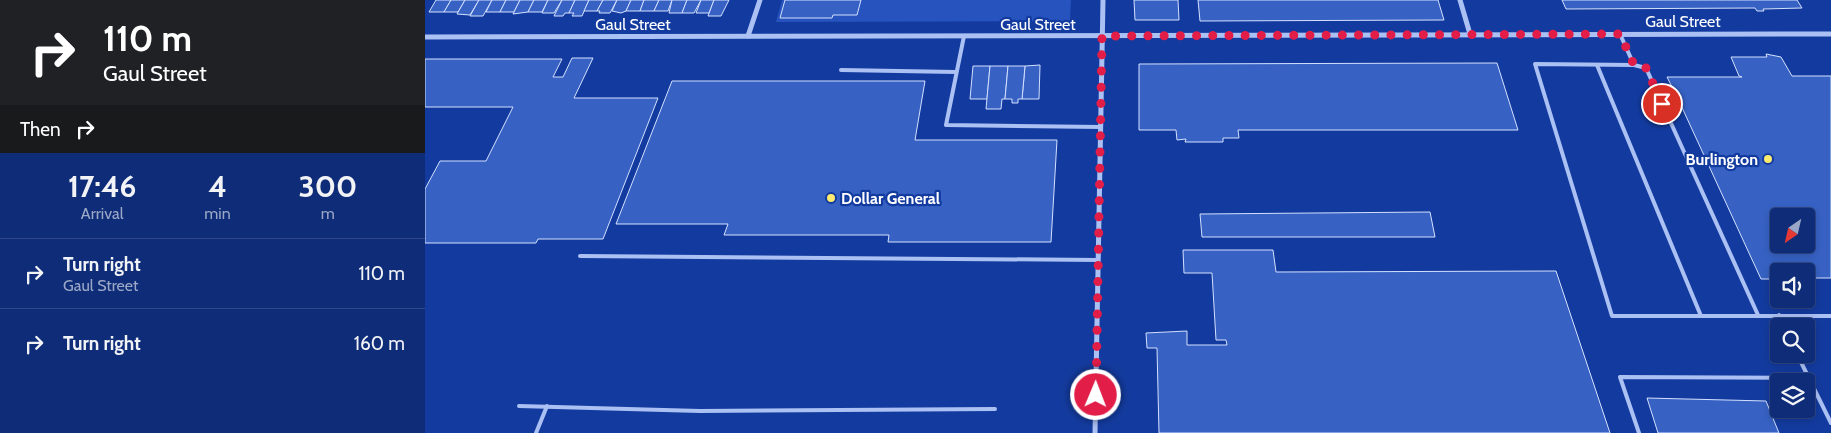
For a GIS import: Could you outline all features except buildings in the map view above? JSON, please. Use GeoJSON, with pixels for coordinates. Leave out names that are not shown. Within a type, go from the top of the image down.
{"type":"FeatureCollection","features":[{"type":"Feature","properties":{"kind":"street"},"geometry":{"type":"LineString","coordinates":[[748,36],[760,0]]}},
{"type":"Feature","properties":{"kind":"street"},"geometry":{"type":"LineString","coordinates":[[1095,433],[1103,0]]}},
{"type":"Feature","properties":{"kind":"street"},"geometry":{"type":"LineString","coordinates":[[1460,0],[1470,34]]}},
{"type":"Feature","properties":{"kind":"street","name":"Gaul Street"},"geometry":{"type":"LineString","coordinates":[[425,37],[1831,34]]}},
{"type":"Feature","properties":{"kind":"lane"},"geometry":{"type":"LineString","coordinates":[[1620,34],[1634,65]]}},
{"type":"Feature","properties":{"kind":"lane"},"geometry":{"type":"LineString","coordinates":[[964,36],[946,125],[1101,127]]}},
{"type":"Feature","properties":{"kind":"lane"},"geometry":{"type":"LineString","coordinates":[[1757,315],[1646,68],[1634,65],[1535,64],[1612,316],[1831,316]]}},
{"type":"Feature","properties":{"kind":"lane"},"geometry":{"type":"LineString","coordinates":[[1597,65],[1701,316]]}},
{"type":"Feature","properties":{"kind":"lane"},"geometry":{"type":"LineString","coordinates":[[841,70],[956,72]]}},
{"type":"Feature","properties":{"kind":"lane"},"geometry":{"type":"LineString","coordinates":[[580,256],[1098,260]]}},
{"type":"Feature","properties":{"kind":"lane"},"geometry":{"type":"LineString","coordinates":[[1639,433],[1621,377],[1770,378]]}},
{"type":"Feature","properties":{"kind":"lane"},"geometry":{"type":"LineString","coordinates":[[1815,390],[1831,423]]}},
{"type":"Feature","properties":{"kind":"lane"},"geometry":{"type":"LineString","coordinates":[[519,406],[700,411],[995,409]]}},
{"type":"Feature","properties":{"kind":"lane"},"geometry":{"type":"LineString","coordinates":[[536,433],[547,406]]}},
{"type":"Feature","properties":{"kind":"shaded area"},"geometry":{"type":"Polygon","coordinates":[[[782,0],[1071,0],[1070,21],[776,22],[782,0]]]}},
{"type":"Feature","properties":{"kind":"place","name":"Burlington"},"geometry":{"type":"Point","coordinates":[1768,159]}},
{"type":"Feature","properties":{"kind":"place","name":"Dollar General"},"geometry":{"type":"Point","coordinates":[831,198]}},
{"type":"Feature","properties":{"kind":"route"},"geometry":{"type":"LineString","coordinates":[[1096,395],[1102,36],[1620,34],[1634,65],[1646,68],[1662,104]]}}]}
